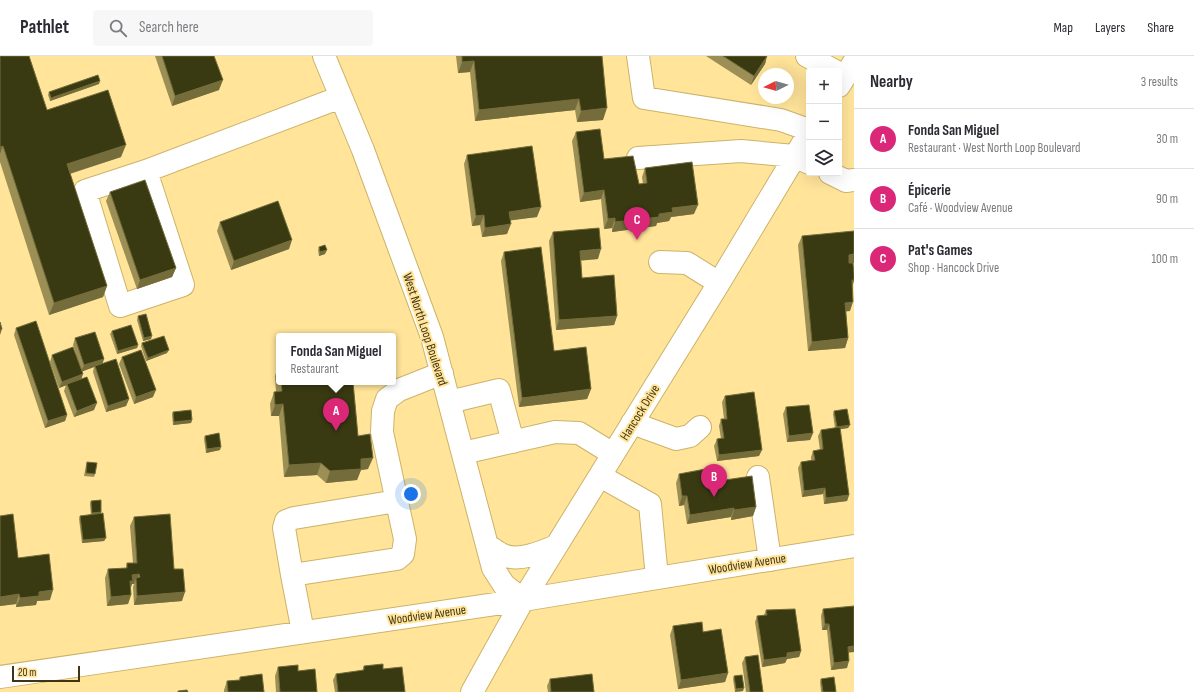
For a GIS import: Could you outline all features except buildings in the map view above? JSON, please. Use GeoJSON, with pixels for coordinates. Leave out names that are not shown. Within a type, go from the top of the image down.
{"type":"FeatureCollection","features":[{"type":"Feature","properties":{"kind":"street","name":"West North Loop Boulevard"},"geometry":{"type":"LineString","coordinates":[[324,56],[363,150],[429,330],[493,568],[504,585],[523,600]]}},
{"type":"Feature","properties":{"kind":"street"},"geometry":{"type":"LineString","coordinates":[[638,56],[644,98],[781,120],[806,129]]}},
{"type":"Feature","properties":{"kind":"street"},"geometry":{"type":"LineString","coordinates":[[807,56],[830,68]]}},
{"type":"Feature","properties":{"kind":"street"},"geometry":{"type":"LineString","coordinates":[[146,171],[182,284],[120,306],[85,191],[146,171],[342,97]]}},
{"type":"Feature","properties":{"kind":"street","name":"Hancock Drive"},"geometry":{"type":"LineString","coordinates":[[472,692],[523,600],[556,546],[719,283],[802,159],[807,140]]}},
{"type":"Feature","properties":{"kind":"street"},"geometry":{"type":"LineString","coordinates":[[638,158],[741,151],[802,159]]}},
{"type":"Feature","properties":{"kind":"street"},"geometry":{"type":"LineString","coordinates":[[836,176],[846,181],[854,180]]}},
{"type":"Feature","properties":{"kind":"street"},"geometry":{"type":"LineString","coordinates":[[660,262],[687,263],[719,283]]}},
{"type":"Feature","properties":{"kind":"street"},"geometry":{"type":"LineString","coordinates":[[292,575],[396,559],[403,554],[405,546],[382,432],[383,411],[387,399],[399,390],[442,374]]}},
{"type":"Feature","properties":{"kind":"street"},"geometry":{"type":"LineString","coordinates":[[449,402],[499,390],[514,442]]}},
{"type":"Feature","properties":{"kind":"street"},"geometry":{"type":"LineString","coordinates":[[632,424],[676,439],[690,436],[700,427]]}},
{"type":"Feature","properties":{"kind":"street"},"geometry":{"type":"LineString","coordinates":[[463,453],[555,432],[579,433],[613,454]]}},
{"type":"Feature","properties":{"kind":"street"},"geometry":{"type":"LineString","coordinates":[[600,476],[650,504],[658,578]]}},
{"type":"Feature","properties":{"kind":"street"},"geometry":{"type":"LineString","coordinates":[[758,477],[770,560]]}},
{"type":"Feature","properties":{"kind":"street"},"geometry":{"type":"LineString","coordinates":[[302,632],[284,528],[286,521],[294,518],[397,501]]}},
{"type":"Feature","properties":{"kind":"street"},"geometry":{"type":"LineString","coordinates":[[487,545],[504,556],[520,556],[538,553],[556,546]]}},
{"type":"Feature","properties":{"kind":"street","name":"Woodview Avenue"},"geometry":{"type":"LineString","coordinates":[[0,677],[523,600],[854,546]]}},
{"type":"Feature","properties":{"kind":"place","name":"Pat's Games"},"geometry":{"type":"Point","coordinates":[637,240]}},
{"type":"Feature","properties":{"kind":"place","name":"Fonda San Miguel"},"geometry":{"type":"Point","coordinates":[336,431]}},
{"type":"Feature","properties":{"kind":"place","name":"Épicerie"},"geometry":{"type":"Point","coordinates":[714,497]}}]}
